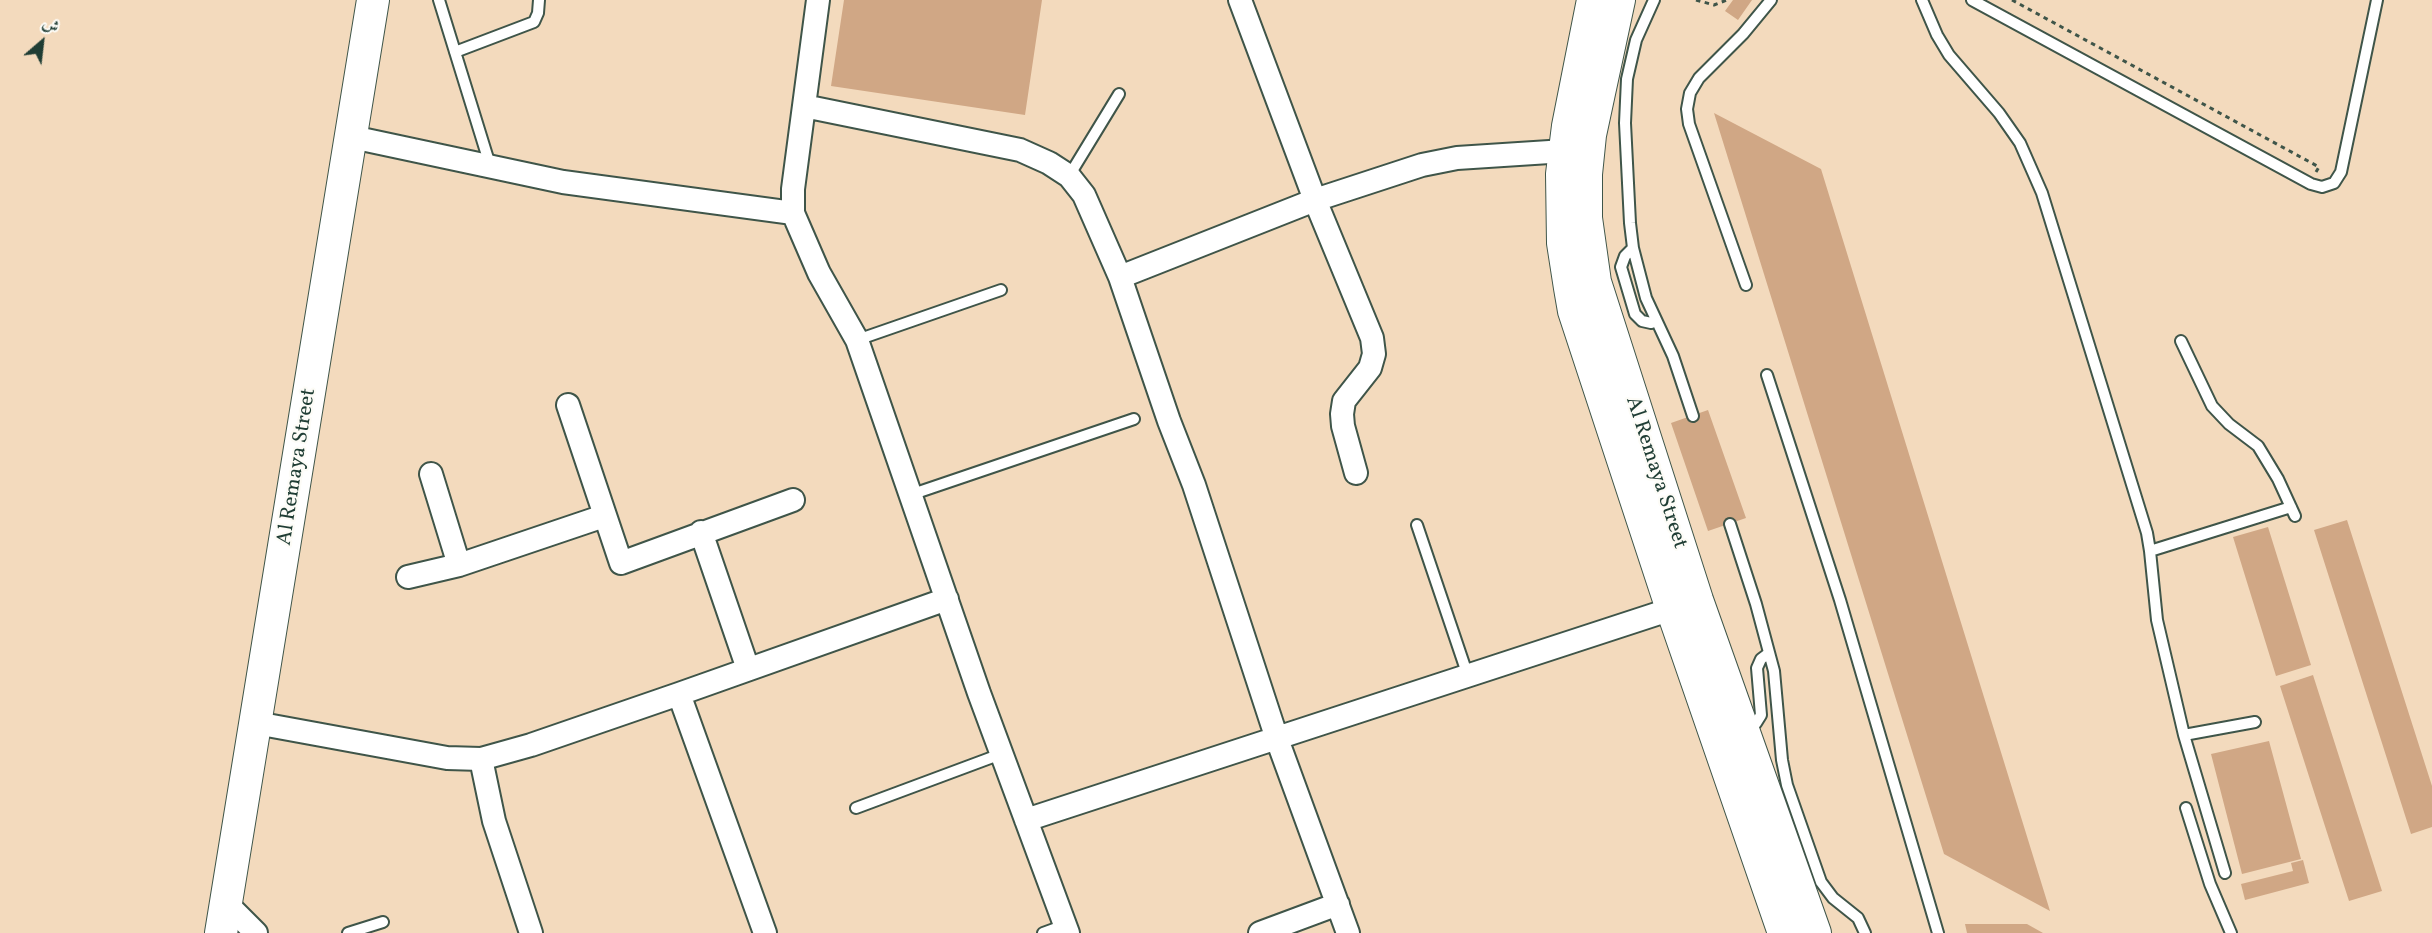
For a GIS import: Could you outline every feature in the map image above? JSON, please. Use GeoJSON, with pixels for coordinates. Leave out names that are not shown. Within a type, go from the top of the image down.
{"type":"FeatureCollection","features":[{"type":"Feature","properties":{"kind":"street","name":"Al Remaya Street"},"geometry":{"type":"LineString","coordinates":[[224,918],[373,0]]}},
{"type":"Feature","properties":{"kind":"street"},"geometry":{"type":"LineString","coordinates":[[818,0],[793,189],[793,213],[819,273],[857,340],[909,495],[1066,929]]}},
{"type":"Feature","properties":{"kind":"street"},"geometry":{"type":"LineString","coordinates":[[1240,0],[1315,200],[1372,338],[1374,354],[1370,368],[1344,401],[1342,414],[1356,473]]}},
{"type":"Feature","properties":{"kind":"street","name":"Al Remaya Street"},"geometry":{"type":"LineString","coordinates":[[1593,0],[1576,152],[1590,261],[1685,604],[1784,933]]}},
{"type":"Feature","properties":{"kind":"street","name":"Al Remaya Street"},"geometry":{"type":"LineString","coordinates":[[1576,152],[1619,0]]}},
{"type":"Feature","properties":{"kind":"street"},"geometry":{"type":"LineString","coordinates":[[804,106],[1020,150],[1049,163],[1069,176],[1084,195],[1120,277],[1169,421],[1194,485],[1277,739],[1348,933]]}},
{"type":"Feature","properties":{"kind":"street"},"geometry":{"type":"LineString","coordinates":[[352,137],[563,182],[793,213]]}},
{"type":"Feature","properties":{"kind":"street"},"geometry":{"type":"LineString","coordinates":[[1120,277],[1315,200],[1422,165],[1457,159],[1576,152]]}},
{"type":"Feature","properties":{"kind":"street"},"geometry":{"type":"LineString","coordinates":[[568,405],[621,563],[793,500]]}},
{"type":"Feature","properties":{"kind":"street"},"geometry":{"type":"LineString","coordinates":[[431,474],[459,565]]}},
{"type":"Feature","properties":{"kind":"street"},"geometry":{"type":"LineString","coordinates":[[408,577],[459,565],[604,516]]}},
{"type":"Feature","properties":{"kind":"street"},"geometry":{"type":"LineString","coordinates":[[701,532],[748,669]]}},
{"type":"Feature","properties":{"kind":"street"},"geometry":{"type":"LineString","coordinates":[[256,723],[447,758],[481,759],[531,745],[947,599]]}},
{"type":"Feature","properties":{"kind":"street","name":"Al Remaya Street"},"geometry":{"type":"LineString","coordinates":[[1685,604],[1744,730],[1815,933]]}},
{"type":"Feature","properties":{"kind":"street"},"geometry":{"type":"LineString","coordinates":[[1026,820],[1685,604]]}},
{"type":"Feature","properties":{"kind":"street"},"geometry":{"type":"LineString","coordinates":[[679,694],[765,933]]}},
{"type":"Feature","properties":{"kind":"street"},"geometry":{"type":"LineString","coordinates":[[481,759],[494,821],[531,933]]}},
{"type":"Feature","properties":{"kind":"street"},"geometry":{"type":"LineString","coordinates":[[1260,933],[1338,904]]}},
{"type":"Feature","properties":{"kind":"street"},"geometry":{"type":"LineString","coordinates":[[224,918],[256,933]]}},
{"type":"Feature","properties":{"kind":"lane"},"geometry":{"type":"LineString","coordinates":[[439,0],[490,165]]}},
{"type":"Feature","properties":{"kind":"lane"},"geometry":{"type":"LineString","coordinates":[[455,52],[534,22],[538,13],[539,0]]}},
{"type":"Feature","properties":{"kind":"lane"},"geometry":{"type":"LineString","coordinates":[[1654,0],[1636,40],[1626,90],[1625,123],[1633,248],[1638,273],[1656,321],[1673,356],[1693,416]]}},
{"type":"Feature","properties":{"kind":"lane"},"geometry":{"type":"LineString","coordinates":[[1746,285],[1689,124],[1687,109],[1690,93],[1699,78],[1743,34],[1771,0]]}},
{"type":"Feature","properties":{"kind":"lane"},"geometry":{"type":"LineString","coordinates":[[1922,0],[1942,45],[2010,128],[2036,176],[2150,550],[2157,620],[2184,735],[2225,873]]}},
{"type":"Feature","properties":{"kind":"lane"},"geometry":{"type":"LineString","coordinates":[[1972,0],[2316,186],[2329,186],[2334,183],[2341,172],[2377,0]]}},
{"type":"Feature","properties":{"kind":"lane"},"geometry":{"type":"LineString","coordinates":[[1069,176],[1119,94]]}},
{"type":"Feature","properties":{"kind":"lane"},"geometry":{"type":"LineString","coordinates":[[1633,248],[1625,256],[1621,267],[1635,314],[1642,321],[1651,323],[1656,321]]}},
{"type":"Feature","properties":{"kind":"lane"},"geometry":{"type":"LineString","coordinates":[[857,340],[1001,290]]}},
{"type":"Feature","properties":{"kind":"lane"},"geometry":{"type":"LineString","coordinates":[[2150,550],[2293,512],[2278,479],[2258,446],[2229,424],[2212,406],[2181,341]]}},
{"type":"Feature","properties":{"kind":"lane"},"geometry":{"type":"LineString","coordinates":[[1767,375],[1840,600],[1938,933]]}},
{"type":"Feature","properties":{"kind":"lane"},"geometry":{"type":"LineString","coordinates":[[909,495],[1134,419]]}},
{"type":"Feature","properties":{"kind":"lane"},"geometry":{"type":"LineString","coordinates":[[1730,524],[1756,604],[1774,671],[1782,760],[1787,785],[1821,882],[1833,898],[1858,918],[1865,933]]}},
{"type":"Feature","properties":{"kind":"lane"},"geometry":{"type":"LineString","coordinates":[[1417,525],[1468,676]]}},
{"type":"Feature","properties":{"kind":"lane"},"geometry":{"type":"LineString","coordinates":[[1744,730],[1756,723],[1761,715],[1757,668],[1761,659],[1769,653]]}},
{"type":"Feature","properties":{"kind":"lane"},"geometry":{"type":"LineString","coordinates":[[2184,735],[2255,722]]}},
{"type":"Feature","properties":{"kind":"lane"},"geometry":{"type":"LineString","coordinates":[[856,808],[1001,754]]}},
{"type":"Feature","properties":{"kind":"lane"},"geometry":{"type":"LineString","coordinates":[[2186,808],[2210,884],[2231,933]]}},
{"type":"Feature","properties":{"kind":"lane"},"geometry":{"type":"LineString","coordinates":[[348,933],[383,922]]}},
{"type":"Feature","properties":{"kind":"lane"},"geometry":{"type":"LineString","coordinates":[[1043,933],[1066,929]]}},
{"type":"Feature","properties":{"kind":"path"},"geometry":{"type":"LineString","coordinates":[[1696,0],[1714,4],[1727,0]]}},
{"type":"Feature","properties":{"kind":"path"},"geometry":{"type":"LineString","coordinates":[[2012,0],[2319,167],[2311,184]]}},
{"type":"Feature","properties":{"kind":"building"},"geometry":{"type":"Polygon","coordinates":[[[844,0],[1042,0],[1025,115],[831,86],[844,0]]]}},
{"type":"Feature","properties":{"kind":"building"},"geometry":{"type":"Polygon","coordinates":[[[1733,0],[1752,0],[1738,20],[1725,11],[1733,0]]]}},
{"type":"Feature","properties":{"kind":"building"},"geometry":{"type":"Polygon","coordinates":[[[1714,113],[1821,169],[2050,911],[1944,854],[1714,113]]]}},
{"type":"Feature","properties":{"kind":"building"},"geometry":{"type":"Polygon","coordinates":[[[1708,410],[1746,518],[1708,531],[1671,423],[1708,410]]]}},
{"type":"Feature","properties":{"kind":"building"},"geometry":{"type":"Polygon","coordinates":[[[2347,520],[2432,786],[2432,827],[2411,834],[2314,530],[2347,520]]]}},
{"type":"Feature","properties":{"kind":"building"},"geometry":{"type":"Polygon","coordinates":[[[2268,527],[2311,665],[2276,676],[2233,537],[2268,527]]]}},
{"type":"Feature","properties":{"kind":"building"},"geometry":{"type":"Polygon","coordinates":[[[2313,675],[2382,891],[2349,901],[2280,686],[2313,675]]]}},
{"type":"Feature","properties":{"kind":"building"},"geometry":{"type":"Polygon","coordinates":[[[2269,741],[2301,859],[2242,874],[2211,754],[2269,741]]]}},
{"type":"Feature","properties":{"kind":"building"},"geometry":{"type":"Polygon","coordinates":[[[2303,860],[2309,883],[2245,900],[2241,884],[2293,871],[2291,863],[2303,860]]]}},
{"type":"Feature","properties":{"kind":"building"},"geometry":{"type":"Polygon","coordinates":[[[1965,924],[2027,924],[2043,933],[1967,933],[1965,924]]]}}]}
